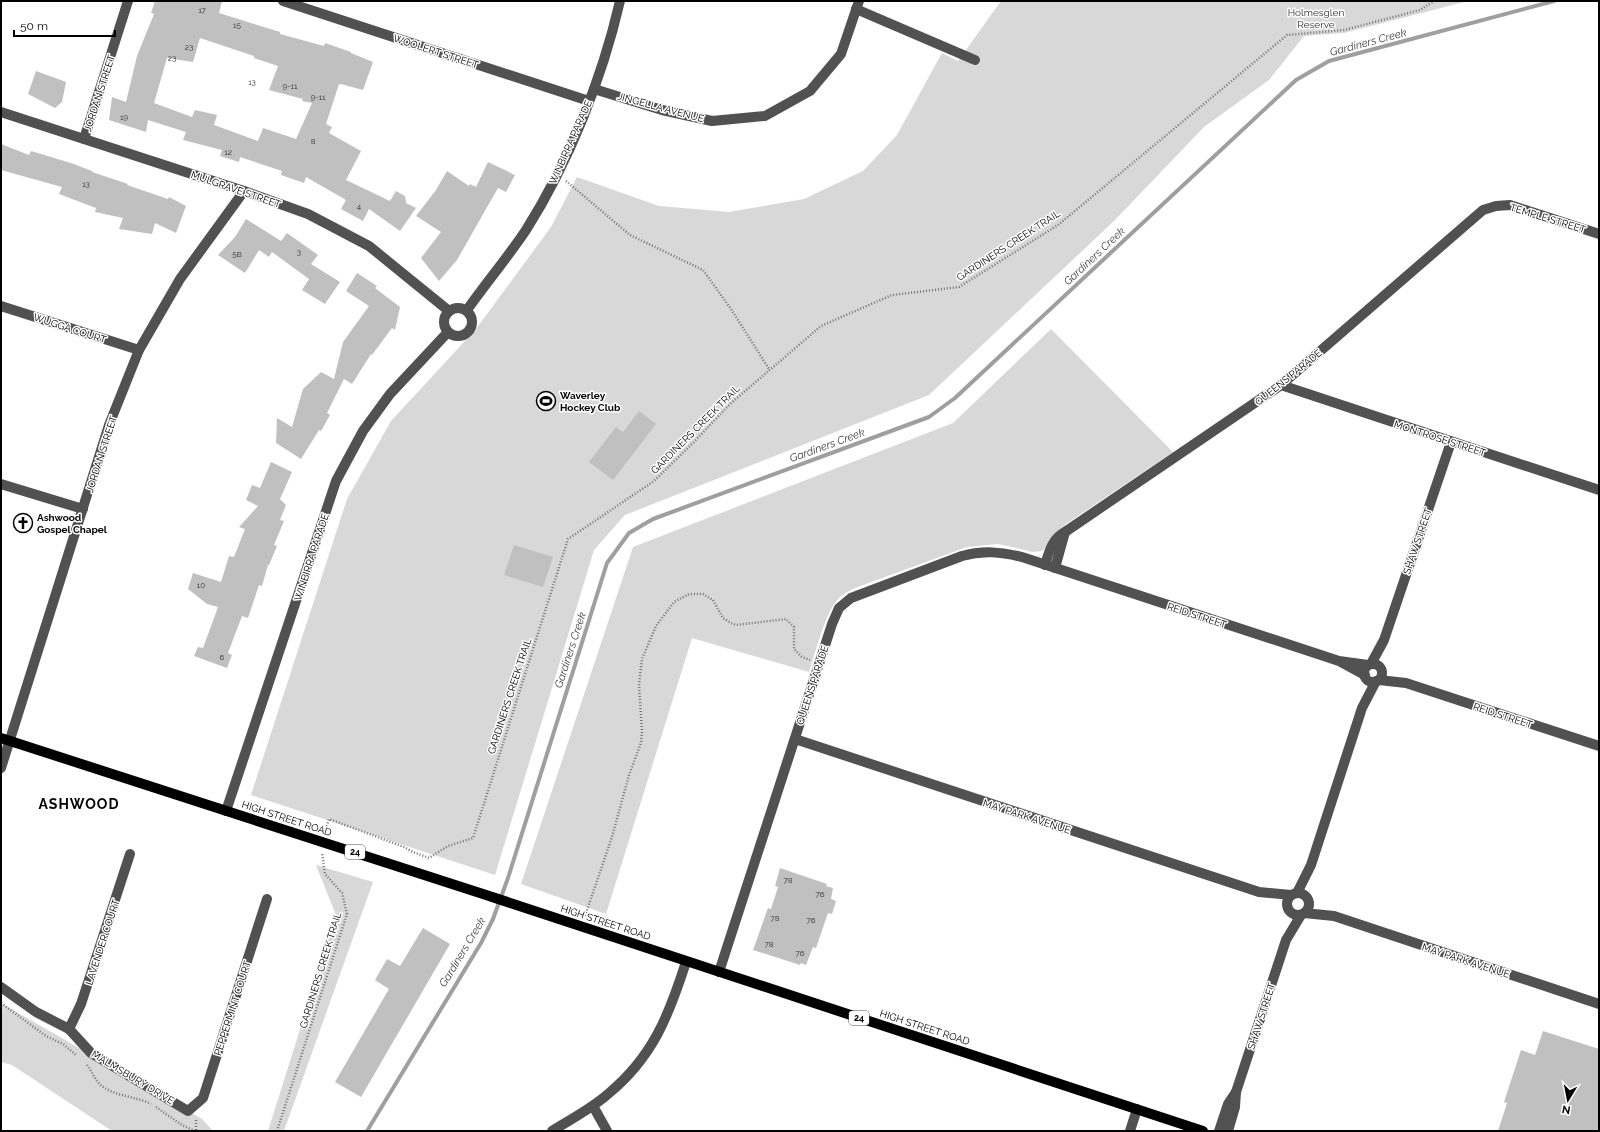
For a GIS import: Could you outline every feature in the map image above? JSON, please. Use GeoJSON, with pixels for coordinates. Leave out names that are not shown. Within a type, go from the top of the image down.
{"type":"FeatureCollection","features":[{"type":"Feature","properties":{"kind":"main road","name":"HIGH STREET ROAD"},"geometry":{"type":"LineString","coordinates":[[5,739],[483,894],[1203,1131]]}},
{"type":"Feature","properties":{"kind":"street","name":"JORDAN STREET"},"geometry":{"type":"LineString","coordinates":[[84,139],[128,1]]}},
{"type":"Feature","properties":{"kind":"street","name":"WOOLERT STREET"},"geometry":{"type":"LineString","coordinates":[[283,1],[589,101]]}},
{"type":"Feature","properties":{"kind":"street","name":"WINBIRRA PARADE"},"geometry":{"type":"LineString","coordinates":[[467,310],[526,230],[558,174],[594,89],[620,1]]}},
{"type":"Feature","properties":{"kind":"street","name":"JINGELLA AVENUE"},"geometry":{"type":"LineString","coordinates":[[594,89],[662,110],[712,121],[764,116],[810,91],[840,54],[858,5]]}},
{"type":"Feature","properties":{"kind":"street"},"geometry":{"type":"LineString","coordinates":[[858,5],[975,60]]}},
{"type":"Feature","properties":{"kind":"street","name":"MULGRAVE STREET"},"geometry":{"type":"LineString","coordinates":[[1,112],[244,191],[308,214],[369,246],[449,311]]}},
{"type":"Feature","properties":{"kind":"street","name":"JORDAN STREET"},"geometry":{"type":"LineString","coordinates":[[1,768],[5,739],[83,509],[109,425],[139,350],[180,279],[244,191]]}},
{"type":"Feature","properties":{"kind":"street","name":"TEMPLE STREET"},"geometry":{"type":"LineString","coordinates":[[1496,206],[1520,208],[1599,234]]}},
{"type":"Feature","properties":{"kind":"street","name":"QUEENS PARADE"},"geometry":{"type":"LineString","coordinates":[[1045,565],[1054,541],[1058,536],[1281,385],[1478,213],[1496,206]]}},
{"type":"Feature","properties":{"kind":"street","name":"WUGGA COURT"},"geometry":{"type":"LineString","coordinates":[[1,306],[139,350]]}},
{"type":"Feature","properties":{"kind":"street"},"geometry":{"type":"LineString","coordinates":[[457,308],[467,310],[472,319],[471,329],[463,335],[453,335],[448,332],[444,319],[449,311],[457,308]]}},
{"type":"Feature","properties":{"kind":"street","name":"WINBIRRA PARADE"},"geometry":{"type":"LineString","coordinates":[[226,811],[336,481],[363,431],[390,394],[448,332]]}},
{"type":"Feature","properties":{"kind":"street","name":"MONTROSE STREET"},"geometry":{"type":"LineString","coordinates":[[1281,385],[1599,490]]}},
{"type":"Feature","properties":{"kind":"street","name":"SHAW STREET"},"geometry":{"type":"LineString","coordinates":[[1301,896],[1362,708],[1372,670],[1383,658],[1384,640],[1451,442]]}},
{"type":"Feature","properties":{"kind":"street"},"geometry":{"type":"LineString","coordinates":[[1,484],[83,509]]}},
{"type":"Feature","properties":{"kind":"street"},"geometry":{"type":"LineString","coordinates":[[1055,568],[1065,532]]}},
{"type":"Feature","properties":{"kind":"street","name":"QUEENS PARADE"},"geometry":{"type":"LineString","coordinates":[[719,972],[820,665],[832,624],[839,608],[848,600],[861,593],[973,553],[1007,553],[1055,568]]}},
{"type":"Feature","properties":{"kind":"street","name":"REID STREET"},"geometry":{"type":"LineString","coordinates":[[1055,568],[1339,661],[1372,670],[1406,683],[1599,746]]}},
{"type":"Feature","properties":{"kind":"street","name":"SHAW STREET"},"geometry":{"type":"LineString","coordinates":[[1362,708],[1382,675],[1372,670]]}},
{"type":"Feature","properties":{"kind":"street","name":"REID STREET"},"geometry":{"type":"LineString","coordinates":[[1378,680],[1406,683]]}},
{"type":"Feature","properties":{"kind":"street","name":"MAY PARK AVENUE"},"geometry":{"type":"LineString","coordinates":[[795,739],[1260,892],[1301,896],[1334,916],[1599,1004]]}},
{"type":"Feature","properties":{"kind":"street","name":"LAVENDER COURT"},"geometry":{"type":"LineString","coordinates":[[69,1029],[81,1004],[130,854]]}},
{"type":"Feature","properties":{"kind":"street","name":"MAY PARK AVENUE"},"geometry":{"type":"LineString","coordinates":[[1260,892],[1288,909]]}},
{"type":"Feature","properties":{"kind":"street"},"geometry":{"type":"LineString","coordinates":[[1301,896],[1308,907],[1302,914],[1294,914],[1288,909],[1287,901],[1301,896]]}},
{"type":"Feature","properties":{"kind":"street","name":"PEPPERMINT COURT"},"geometry":{"type":"LineString","coordinates":[[188,1111],[204,1098],[267,899]]}},
{"type":"Feature","properties":{"kind":"street","name":"SHAW STREET"},"geometry":{"type":"LineString","coordinates":[[1286,940],[1288,909]]}},
{"type":"Feature","properties":{"kind":"street","name":"SHAW STREET"},"geometry":{"type":"LineString","coordinates":[[1219,1131],[1228,1104],[1236,1092],[1286,940],[1302,914]]}},
{"type":"Feature","properties":{"kind":"street","name":"MAY PARK AVENUE"},"geometry":{"type":"LineString","coordinates":[[1302,914],[1334,916]]}},
{"type":"Feature","properties":{"kind":"street"},"geometry":{"type":"LineString","coordinates":[[552,1131],[593,1106],[622,1082],[654,1042],[672,1006],[686,962]]}},
{"type":"Feature","properties":{"kind":"street","name":"MALMSBURY DRIVE"},"geometry":{"type":"LineString","coordinates":[[1,987],[36,1012],[69,1029],[91,1053],[188,1111]]}},
{"type":"Feature","properties":{"kind":"street","name":"SHAW STREET"},"geometry":{"type":"LineString","coordinates":[[1228,1131],[1236,1106],[1236,1092]]}},
{"type":"Feature","properties":{"kind":"street"},"geometry":{"type":"LineString","coordinates":[[593,1106],[607,1131]]}},
{"type":"Feature","properties":{"kind":"street"},"geometry":{"type":"LineString","coordinates":[[1130,1131],[1137,1109]]}},
{"type":"Feature","properties":{"kind":"path","name":"GARDINERS CREEK TRAIL"},"geometry":{"type":"LineString","coordinates":[[277,1131],[347,914],[342,893],[325,874],[322,859],[322,842],[329,819],[404,846],[413,852],[429,858],[448,846],[473,838],[568,539],[654,481],[730,404],[821,326],[892,295],[959,287],[1058,225],[1287,35],[1344,30],[1420,10],[1434,1]]}},
{"type":"Feature","properties":{"kind":"path"},"geometry":{"type":"LineString","coordinates":[[558,174],[630,235],[703,270],[731,309],[769,369]]}},
{"type":"Feature","properties":{"kind":"path"},"geometry":{"type":"LineString","coordinates":[[582,927],[586,910],[612,837],[629,775],[641,743],[642,732],[639,684],[642,659],[656,626],[674,602],[689,594],[703,594],[713,600],[723,618],[736,625],[786,619],[794,627],[794,649],[802,657],[820,665]]}},
{"type":"Feature","properties":{"kind":"green space","name":"Holmesglen Reserve"},"geometry":{"type":"Polygon","coordinates":[[[1001,1],[1468,1],[1344,33],[1304,36],[1269,80],[1204,127],[1114,221],[929,395],[625,515],[594,550],[495,875],[251,795],[347,499],[391,421],[476,329],[551,227],[577,177],[659,206],[729,212],[804,199],[863,171],[897,135],[942,53],[958,61],[1001,1]]]}},
{"type":"Feature","properties":{"kind":"green space"},"geometry":{"type":"Polygon","coordinates":[[[1051,329],[1173,452],[1066,524],[1059,530],[1047,547],[1042,551],[1032,552],[998,544],[967,547],[847,592],[839,598],[829,613],[809,672],[692,638],[606,914],[521,884],[633,547],[953,423],[1051,329]]]}},
{"type":"Feature","properties":{"kind":"green space"},"geometry":{"type":"Polygon","coordinates":[[[316,865],[373,882],[284,1131],[268,1131],[336,915],[316,865]]]}},
{"type":"Feature","properties":{"kind":"green space"},"geometry":{"type":"Polygon","coordinates":[[[1,1003],[202,1119],[213,1131],[112,1131],[12,1065],[1,1062],[1,1003]]]}},
{"type":"Feature","properties":{"kind":"building"},"geometry":{"type":"Polygon","coordinates":[[[155,1],[222,1],[219,13],[280,32],[280,34],[324,46],[325,43],[351,52],[373,62],[363,90],[339,84],[326,124],[332,127],[329,133],[361,151],[346,180],[390,201],[396,191],[405,196],[406,203],[416,208],[400,231],[369,209],[363,221],[341,209],[346,200],[306,177],[304,183],[281,175],[282,171],[240,157],[239,162],[220,156],[222,150],[183,140],[186,132],[148,120],[146,132],[109,120],[112,97],[126,102],[137,56],[154,14],[151,13],[155,1]],[[200,38],[193,62],[167,58],[154,103],[192,117],[195,110],[217,115],[214,125],[258,141],[263,128],[296,139],[312,103],[302,101],[303,99],[269,90],[278,66],[254,58],[254,56],[200,38]]]}},
{"type":"Feature","properties":{"kind":"building"},"geometry":{"type":"Polygon","coordinates":[[[36,71],[66,82],[62,102],[55,108],[28,94],[36,71]]]}},
{"type":"Feature","properties":{"kind":"building"},"geometry":{"type":"Polygon","coordinates":[[[1,144],[29,155],[31,151],[71,163],[128,184],[127,185],[168,199],[169,197],[186,206],[176,233],[155,223],[152,234],[119,229],[123,218],[95,212],[96,208],[59,194],[62,187],[1,170],[1,144]]]}},
{"type":"Feature","properties":{"kind":"building"},"geometry":{"type":"Polygon","coordinates":[[[488,162],[515,175],[506,192],[498,188],[457,260],[439,281],[421,258],[441,232],[416,216],[436,190],[447,171],[469,186],[470,184],[476,187],[488,162]]]}},
{"type":"Feature","properties":{"kind":"building"},"geometry":{"type":"Polygon","coordinates":[[[246,219],[281,241],[287,233],[318,255],[311,264],[340,282],[325,304],[302,290],[309,279],[272,252],[269,257],[259,250],[245,273],[218,255],[235,237],[246,219]]]}},
{"type":"Feature","properties":{"kind":"building"},"geometry":{"type":"Polygon","coordinates":[[[357,273],[377,286],[375,288],[400,307],[395,330],[392,328],[372,355],[371,354],[352,384],[344,379],[327,413],[330,415],[321,431],[319,430],[301,459],[276,443],[277,418],[292,427],[303,389],[321,372],[334,379],[343,342],[369,306],[346,291],[357,273]]]}},
{"type":"Feature","properties":{"kind":"building"},"geometry":{"type":"Polygon","coordinates":[[[639,411],[656,424],[613,480],[589,462],[616,427],[623,432],[639,411]]]}},
{"type":"Feature","properties":{"kind":"building"},"geometry":{"type":"Polygon","coordinates":[[[271,462],[292,472],[280,499],[286,505],[280,520],[284,521],[274,545],[277,546],[268,565],[262,586],[259,585],[248,618],[242,616],[228,653],[232,655],[227,668],[194,656],[198,647],[203,648],[218,607],[207,604],[188,589],[193,573],[221,582],[229,556],[234,557],[245,529],[239,527],[258,506],[246,500],[252,485],[260,488],[271,462]]]}},
{"type":"Feature","properties":{"kind":"building"},"geometry":{"type":"Polygon","coordinates":[[[514,545],[553,557],[543,587],[504,575],[514,545]]]}},
{"type":"Feature","properties":{"kind":"building"},"geometry":{"type":"Polygon","coordinates":[[[780,868],[827,884],[826,886],[833,888],[831,899],[836,901],[832,914],[828,913],[816,948],[813,947],[806,965],[801,963],[800,965],[753,950],[768,908],[771,909],[778,887],[775,886],[780,868]]]}},
{"type":"Feature","properties":{"kind":"building"},"geometry":{"type":"Polygon","coordinates":[[[423,928],[450,944],[361,1097],[335,1082],[389,989],[375,980],[387,959],[400,966],[423,928]]]}},
{"type":"Feature","properties":{"kind":"building"},"geometry":{"type":"Polygon","coordinates":[[[1543,1031],[1599,1049],[1599,1131],[1498,1131],[1507,1103],[1504,1102],[1521,1050],[1535,1055],[1543,1031]]]}},
{"type":"Feature","properties":{"kind":"waterway","name":"Gardiners Creek"},"geometry":{"type":"LineString","coordinates":[[367,1131],[481,943],[493,919],[508,878],[607,563],[629,533],[653,519],[929,417],[955,398],[1296,80],[1329,61],[1554,1]]}},
{"type":"Feature","properties":{"kind":"place","name":"Waverley Hockey Club"},"geometry":{"type":"Point","coordinates":[546,401]}},
{"type":"Feature","properties":{"kind":"place","name":"Ashwood Gospel Chapel"},"geometry":{"type":"Point","coordinates":[23,523]}},
{"type":"Feature","properties":{"kind":"district","name":"ASHWOOD"},"geometry":{"type":"Point","coordinates":[79,804]}}]}
